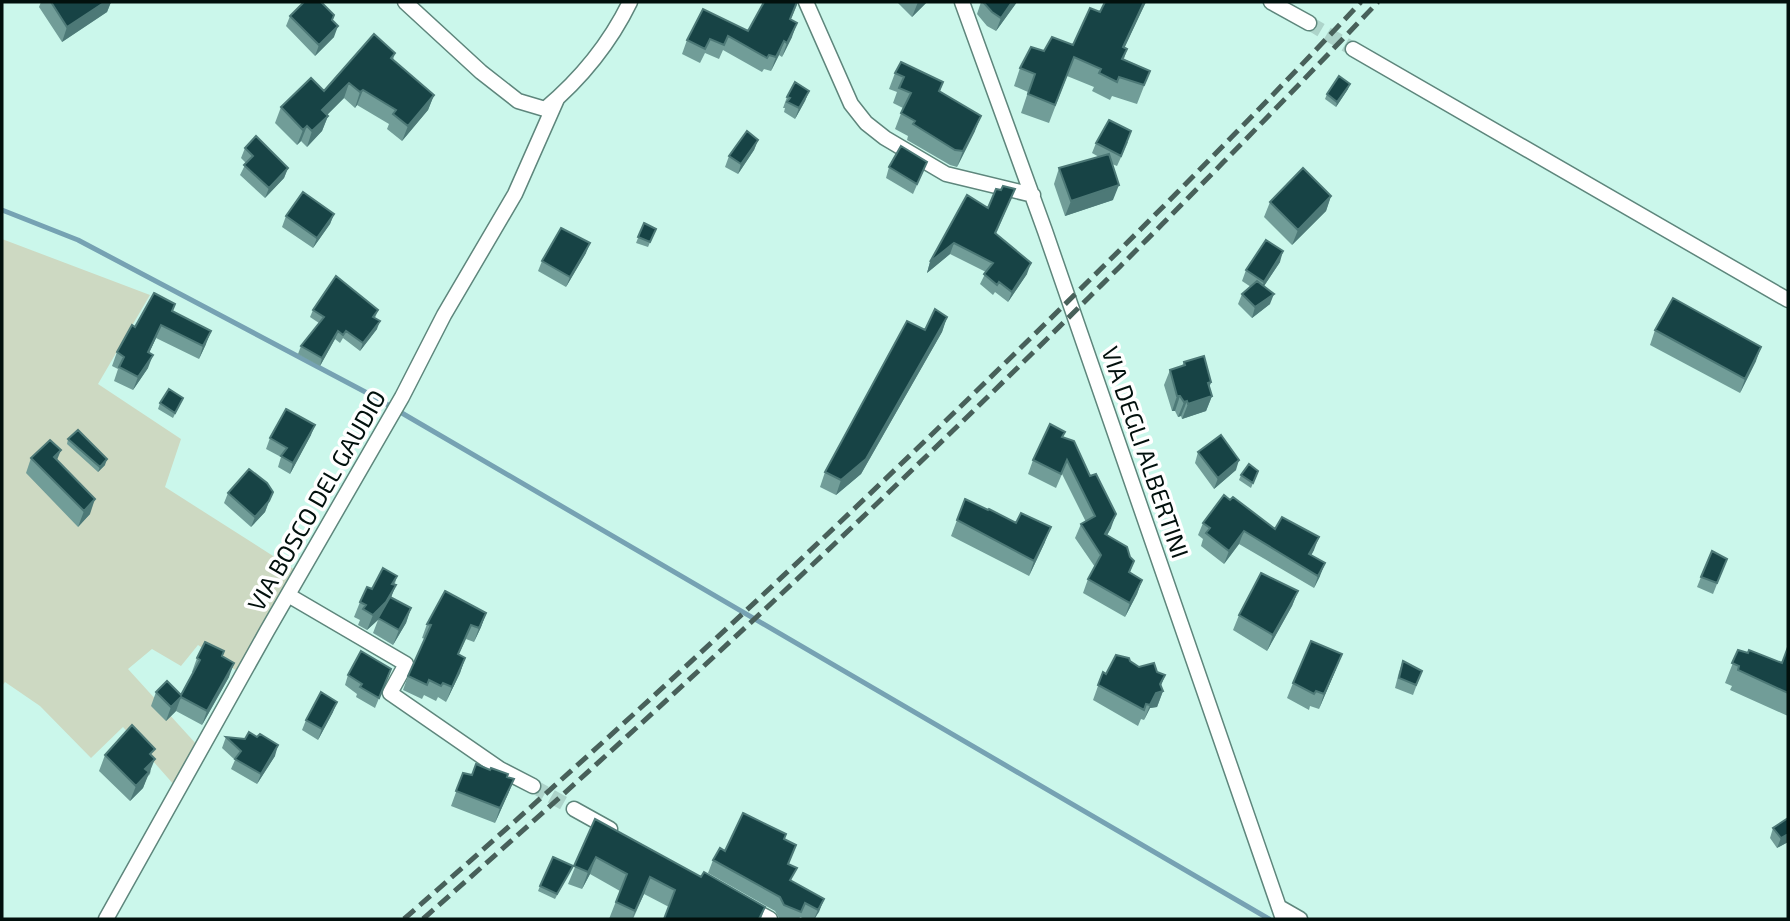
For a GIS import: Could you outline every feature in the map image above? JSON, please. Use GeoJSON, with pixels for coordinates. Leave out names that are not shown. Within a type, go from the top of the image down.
{"type":"FeatureCollection","features":[{"type":"Feature","properties":{"kind":"street"},"geometry":{"type":"LineString","coordinates":[[405,2],[481,72],[518,101],[545,109],[571,87],[615,33],[630,2]]}},
{"type":"Feature","properties":{"kind":"street"},"geometry":{"type":"LineString","coordinates":[[806,2],[851,104],[866,123],[885,138],[946,174],[1032,195]]}},
{"type":"Feature","properties":{"kind":"street","name":"VIA DEGLI ALBERTINI"},"geometry":{"type":"LineString","coordinates":[[962,2],[1032,195],[1281,913]]}},
{"type":"Feature","properties":{"kind":"street"},"geometry":{"type":"LineString","coordinates":[[1271,2],[1309,23]]}},
{"type":"Feature","properties":{"kind":"street"},"geometry":{"type":"LineString","coordinates":[[1353,50],[1788,300]]}},
{"type":"Feature","properties":{"kind":"street","name":"VIA BOSCO DEL GAUDIO"},"geometry":{"type":"LineString","coordinates":[[106,919],[361,469],[444,315],[515,194],[557,99]]}},
{"type":"Feature","properties":{"kind":"street"},"geometry":{"type":"LineString","coordinates":[[288,595],[406,664],[390,693],[500,769],[533,786]]}},
{"type":"Feature","properties":{"kind":"street"},"geometry":{"type":"LineString","coordinates":[[574,809],[620,835]]}},
{"type":"Feature","properties":{"kind":"street"},"geometry":{"type":"LineString","coordinates":[[735,900],[770,919]]}},
{"type":"Feature","properties":{"kind":"street"},"geometry":{"type":"LineString","coordinates":[[1281,913],[1300,919]]}},
{"type":"Feature","properties":{"kind":"green space"},"geometry":{"type":"Polygon","coordinates":[[[2,239],[150,295],[98,384],[181,439],[165,487],[295,570],[237,671],[198,645],[181,666],[152,649],[128,669],[198,746],[175,786],[123,727],[91,758],[40,706],[5,682],[2,686],[2,239]]]}},
{"type":"Feature","properties":{"kind":"building"},"geometry":{"type":"Polygon","coordinates":[[[51,2],[105,2],[67,27],[51,2]]]}},
{"type":"Feature","properties":{"kind":"building"},"geometry":{"type":"Polygon","coordinates":[[[304,2],[321,2],[334,15],[332,20],[338,26],[319,45],[290,16],[304,2]]]}},
{"type":"Feature","properties":{"kind":"building"},"geometry":{"type":"Polygon","coordinates":[[[764,2],[797,2],[790,19],[797,23],[776,57],[769,55],[767,58],[728,36],[724,45],[710,39],[705,49],[687,40],[703,9],[748,31],[764,2]]]}},
{"type":"Feature","properties":{"kind":"building"},"geometry":{"type":"Polygon","coordinates":[[[983,2],[1012,2],[1001,18],[983,2]]]}},
{"type":"Feature","properties":{"kind":"building"},"geometry":{"type":"Polygon","coordinates":[[[1105,2],[1144,2],[1123,47],[1127,49],[1122,59],[1150,71],[1144,85],[1119,77],[1117,82],[1099,73],[1101,69],[1074,57],[1055,105],[1028,94],[1035,74],[1020,68],[1031,47],[1044,51],[1052,37],[1073,45],[1090,8],[1100,12],[1105,2]]]}},
{"type":"Feature","properties":{"kind":"building"},"geometry":{"type":"Polygon","coordinates":[[[374,34],[395,53],[391,58],[434,95],[408,126],[393,114],[396,110],[363,90],[360,92],[349,83],[322,110],[328,116],[312,131],[307,126],[303,130],[281,107],[311,78],[324,91],[374,34]]]}},
{"type":"Feature","properties":{"kind":"building"},"geometry":{"type":"Polygon","coordinates":[[[901,62],[943,82],[939,91],[981,116],[963,151],[955,150],[913,124],[915,121],[901,113],[911,93],[899,88],[904,77],[895,73],[901,62]]]}},
{"type":"Feature","properties":{"kind":"building"},"geometry":{"type":"Polygon","coordinates":[[[1339,76],[1350,84],[1337,102],[1327,94],[1339,76]]]}},
{"type":"Feature","properties":{"kind":"building"},"geometry":{"type":"Polygon","coordinates":[[[795,82],[809,91],[799,108],[787,102],[795,82]]]}},
{"type":"Feature","properties":{"kind":"building"},"geometry":{"type":"Polygon","coordinates":[[[1109,120],[1131,131],[1121,156],[1096,143],[1109,120]]]}},
{"type":"Feature","properties":{"kind":"building"},"geometry":{"type":"Polygon","coordinates":[[[747,131],[758,140],[741,164],[729,156],[747,131]]]}},
{"type":"Feature","properties":{"kind":"building"},"geometry":{"type":"Polygon","coordinates":[[[256,136],[288,168],[269,188],[244,165],[253,156],[245,148],[256,136]]]}},
{"type":"Feature","properties":{"kind":"building"},"geometry":{"type":"Polygon","coordinates":[[[901,146],[927,162],[917,184],[889,167],[901,146]]]}},
{"type":"Feature","properties":{"kind":"building"},"geometry":{"type":"Polygon","coordinates":[[[1109,154],[1119,185],[1071,201],[1059,168],[1109,154]]]}},
{"type":"Feature","properties":{"kind":"building"},"geometry":{"type":"Polygon","coordinates":[[[1303,168],[1331,196],[1298,230],[1270,202],[1303,168]]]}},
{"type":"Feature","properties":{"kind":"building"},"geometry":{"type":"Polygon","coordinates":[[[1003,186],[1015,189],[995,233],[1031,263],[1012,292],[999,282],[997,285],[984,274],[993,263],[954,243],[930,262],[967,195],[988,208],[996,189],[1001,190],[1003,186]]]}},
{"type":"Feature","properties":{"kind":"building"},"geometry":{"type":"Polygon","coordinates":[[[303,192],[334,214],[317,238],[286,216],[303,192]]]}},
{"type":"Feature","properties":{"kind":"building"},"geometry":{"type":"Polygon","coordinates":[[[644,223],[656,229],[650,242],[638,237],[644,223]]]}},
{"type":"Feature","properties":{"kind":"building"},"geometry":{"type":"Polygon","coordinates":[[[561,228],[590,243],[570,277],[542,261],[561,228]]]}},
{"type":"Feature","properties":{"kind":"building"},"geometry":{"type":"Polygon","coordinates":[[[1266,240],[1283,251],[1264,282],[1246,270],[1266,240]]]}},
{"type":"Feature","properties":{"kind":"building"},"geometry":{"type":"Polygon","coordinates":[[[336,276],[378,310],[373,317],[380,321],[363,343],[346,331],[343,335],[338,331],[322,358],[301,346],[324,317],[313,310],[336,276]]]}},
{"type":"Feature","properties":{"kind":"building"},"geometry":{"type":"Polygon","coordinates":[[[1257,281],[1274,294],[1255,307],[1242,294],[1257,281]]]}},
{"type":"Feature","properties":{"kind":"building"},"geometry":{"type":"Polygon","coordinates":[[[154,293],[175,304],[172,311],[211,331],[203,346],[161,325],[148,352],[153,355],[138,377],[119,367],[124,357],[117,352],[154,293]]]}},
{"type":"Feature","properties":{"kind":"building"},"geometry":{"type":"Polygon","coordinates":[[[1673,298],[1761,347],[1745,379],[1655,330],[1673,298]]]}},
{"type":"Feature","properties":{"kind":"building"},"geometry":{"type":"Polygon","coordinates":[[[935,309],[947,317],[866,459],[841,480],[825,472],[907,321],[925,330],[935,309]]]}},
{"type":"Feature","properties":{"kind":"building"},"geometry":{"type":"Polygon","coordinates":[[[1204,356],[1212,396],[1188,404],[1177,396],[1170,370],[1204,356]]]}},
{"type":"Feature","properties":{"kind":"building"},"geometry":{"type":"Polygon","coordinates":[[[169,389],[183,398],[175,413],[160,403],[169,389]]]}},
{"type":"Feature","properties":{"kind":"building"},"geometry":{"type":"Polygon","coordinates":[[[286,409],[315,425],[293,463],[281,456],[287,448],[270,438],[286,409]]]}},
{"type":"Feature","properties":{"kind":"building"},"geometry":{"type":"Polygon","coordinates":[[[1050,424],[1065,432],[1062,437],[1074,441],[1090,476],[1096,474],[1116,514],[1105,534],[1127,547],[1134,561],[1129,572],[1142,580],[1130,603],[1088,579],[1101,555],[1081,524],[1095,516],[1067,460],[1061,474],[1033,460],[1050,424]]]}},
{"type":"Feature","properties":{"kind":"building"},"geometry":{"type":"Polygon","coordinates":[[[78,430],[107,459],[100,467],[68,439],[78,430]]]}},
{"type":"Feature","properties":{"kind":"building"},"geometry":{"type":"Polygon","coordinates":[[[1221,435],[1239,460],[1218,478],[1198,452],[1221,435]]]}},
{"type":"Feature","properties":{"kind":"building"},"geometry":{"type":"Polygon","coordinates":[[[50,440],[61,450],[54,457],[95,499],[84,511],[31,458],[50,440]]]}},
{"type":"Feature","properties":{"kind":"building"},"geometry":{"type":"Polygon","coordinates":[[[1249,464],[1258,471],[1253,483],[1241,475],[1249,464]]]}},
{"type":"Feature","properties":{"kind":"building"},"geometry":{"type":"Polygon","coordinates":[[[249,469],[267,483],[273,492],[255,517],[228,493],[249,469]]]}},
{"type":"Feature","properties":{"kind":"building"},"geometry":{"type":"Polygon","coordinates":[[[1224,495],[1230,500],[1233,497],[1275,529],[1282,517],[1319,537],[1309,554],[1325,563],[1318,576],[1244,531],[1229,551],[1206,533],[1210,528],[1203,523],[1224,495]]]}},
{"type":"Feature","properties":{"kind":"building"},"geometry":{"type":"Polygon","coordinates":[[[965,499],[1016,523],[1021,513],[1051,527],[1034,561],[957,520],[965,499]]]}},
{"type":"Feature","properties":{"kind":"building"},"geometry":{"type":"Polygon","coordinates":[[[1712,551],[1727,559],[1717,583],[1701,577],[1712,551]]]}},
{"type":"Feature","properties":{"kind":"building"},"geometry":{"type":"Polygon","coordinates":[[[383,568],[397,576],[392,584],[396,585],[386,602],[373,615],[363,609],[366,605],[360,602],[367,587],[372,589],[383,568]]]}},
{"type":"Feature","properties":{"kind":"building"},"geometry":{"type":"Polygon","coordinates":[[[1261,573],[1298,591],[1273,635],[1239,615],[1261,573]]]}},
{"type":"Feature","properties":{"kind":"building"},"geometry":{"type":"Polygon","coordinates":[[[445,591],[486,613],[479,628],[471,625],[458,654],[465,658],[452,687],[443,683],[441,686],[429,680],[427,685],[408,676],[431,625],[427,624],[445,591]]]}},
{"type":"Feature","properties":{"kind":"building"},"geometry":{"type":"Polygon","coordinates":[[[390,597],[411,608],[399,630],[378,618],[390,597]]]}},
{"type":"Feature","properties":{"kind":"building"},"geometry":{"type":"Polygon","coordinates":[[[1311,641],[1342,654],[1324,694],[1316,691],[1314,694],[1293,683],[1311,641]]]}},
{"type":"Feature","properties":{"kind":"building"},"geometry":{"type":"Polygon","coordinates":[[[205,642],[224,651],[222,656],[234,663],[207,711],[181,697],[171,707],[156,692],[167,681],[181,695],[200,660],[197,658],[205,642]]]}},
{"type":"Feature","properties":{"kind":"building"},"geometry":{"type":"Polygon","coordinates":[[[1788,647],[1788,693],[1738,670],[1739,666],[1732,663],[1738,650],[1748,653],[1749,650],[1782,663],[1788,647]]]}},
{"type":"Feature","properties":{"kind":"building"},"geometry":{"type":"Polygon","coordinates":[[[361,651],[391,669],[379,698],[360,687],[362,684],[348,675],[361,651]]]}},
{"type":"Feature","properties":{"kind":"building"},"geometry":{"type":"Polygon","coordinates":[[[1116,655],[1129,658],[1139,667],[1154,663],[1157,672],[1165,675],[1160,684],[1163,691],[1156,693],[1144,710],[1098,685],[1103,672],[1106,674],[1116,655]]]}},
{"type":"Feature","properties":{"kind":"building"},"geometry":{"type":"Polygon","coordinates":[[[1403,661],[1422,671],[1416,685],[1399,678],[1403,661]]]}},
{"type":"Feature","properties":{"kind":"building"},"geometry":{"type":"Polygon","coordinates":[[[321,692],[337,702],[322,729],[306,720],[321,692]]]}},
{"type":"Feature","properties":{"kind":"building"},"geometry":{"type":"Polygon","coordinates":[[[132,725],[155,749],[150,754],[155,759],[145,769],[149,772],[136,786],[105,755],[132,725]]]}},
{"type":"Feature","properties":{"kind":"building"},"geometry":{"type":"Polygon","coordinates":[[[249,732],[257,737],[260,734],[278,745],[261,774],[235,759],[241,751],[226,737],[245,739],[249,732]]]}},
{"type":"Feature","properties":{"kind":"building"},"geometry":{"type":"Polygon","coordinates":[[[476,764],[508,774],[507,777],[514,779],[500,808],[456,791],[463,773],[472,775],[476,764]]]}},
{"type":"Feature","properties":{"kind":"building"},"geometry":{"type":"Polygon","coordinates":[[[743,813],[786,834],[784,839],[796,845],[788,864],[797,868],[790,880],[824,899],[818,910],[805,903],[801,912],[784,905],[780,897],[713,860],[720,848],[725,851],[743,813]]]}},
{"type":"Feature","properties":{"kind":"building"},"geometry":{"type":"Polygon","coordinates":[[[1788,818],[1788,834],[1781,838],[1773,828],[1788,818]]]}},
{"type":"Feature","properties":{"kind":"building"},"geometry":{"type":"Polygon","coordinates":[[[595,819],[701,877],[704,872],[765,907],[759,919],[664,919],[675,890],[650,877],[635,911],[616,902],[627,874],[596,857],[588,872],[574,866],[595,819]]]}},
{"type":"Feature","properties":{"kind":"building"},"geometry":{"type":"Polygon","coordinates":[[[553,857],[573,866],[557,894],[540,886],[553,857]]]}},
{"type":"Feature","properties":{"kind":"waterway"},"geometry":{"type":"LineString","coordinates":[[2,210],[78,240],[371,395],[1269,919]]}},
{"type":"Feature","properties":{"kind":"tunnel"},"geometry":{"type":"LineString","coordinates":[[1309,23],[1353,49]]}},
{"type":"Feature","properties":{"kind":"tunnel"},"geometry":{"type":"LineString","coordinates":[[533,786],[574,809]]}},
{"type":"Feature","properties":{"kind":"railway"},"geometry":{"type":"LineString","coordinates":[[404,919],[631,716],[855,508],[1138,232],[1361,2]]}},
{"type":"Feature","properties":{"kind":"railway"},"geometry":{"type":"LineString","coordinates":[[423,919],[670,698],[911,471],[1147,239],[1378,2]]}}]}
